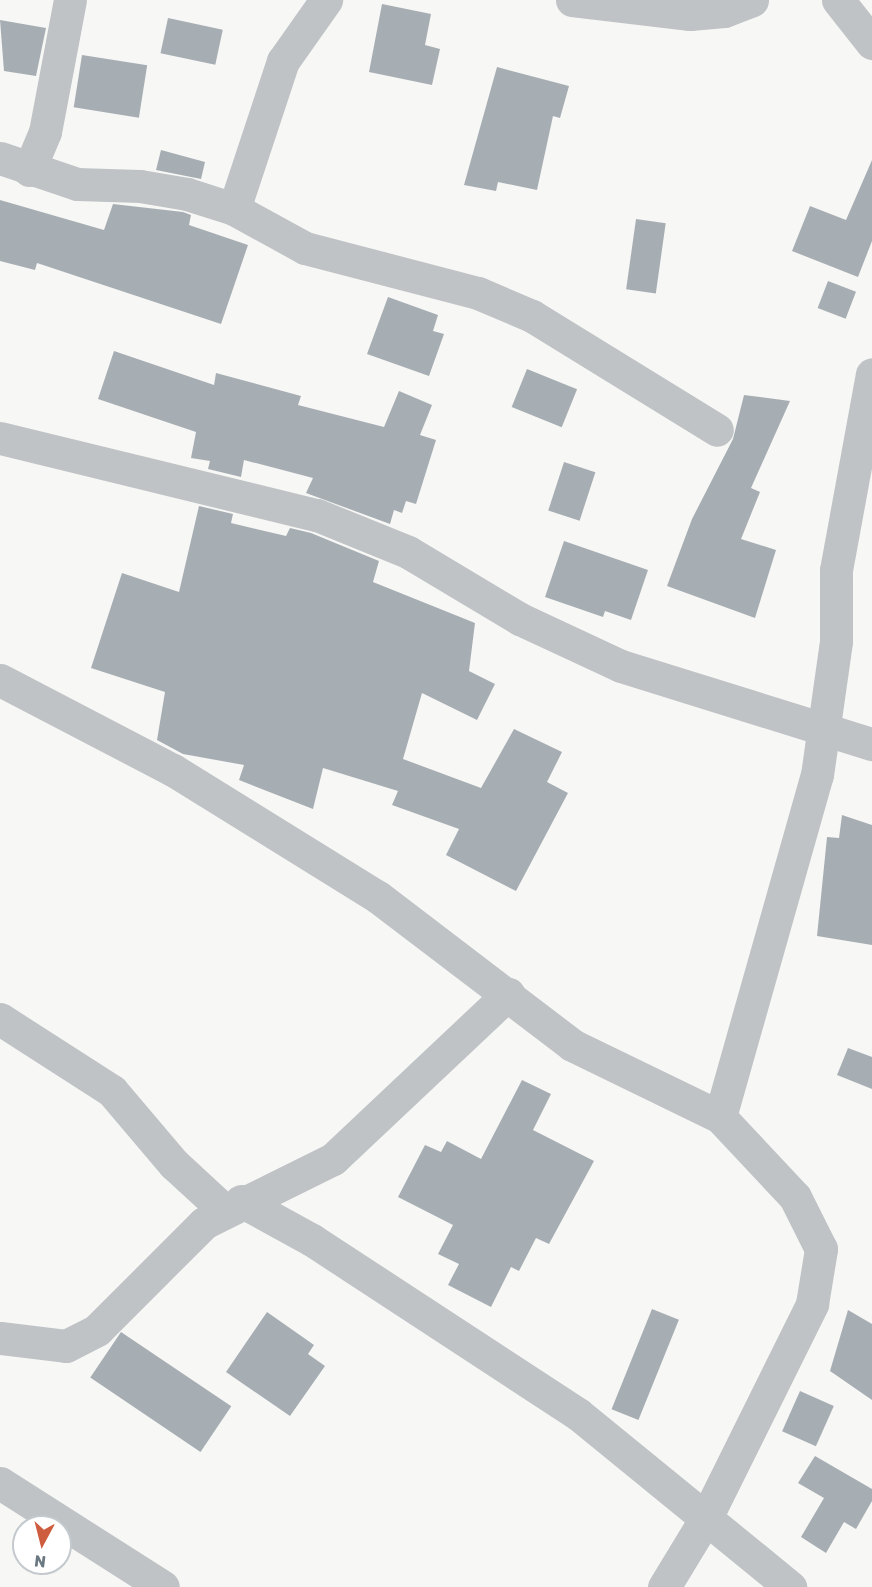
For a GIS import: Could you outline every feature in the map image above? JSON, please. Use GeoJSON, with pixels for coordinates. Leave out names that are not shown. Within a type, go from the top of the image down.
{"type":"FeatureCollection","features":[{"type":"Feature","properties":{"kind":"street"},"geometry":{"type":"LineString","coordinates":[[70,0],[45,132],[15,164],[77,184],[140,186],[187,194],[234,209],[305,248],[478,293],[532,316],[717,430]]}},
{"type":"Feature","properties":{"kind":"street"},"geometry":{"type":"LineString","coordinates":[[234,209],[283,61],[326,0]]}},
{"type":"Feature","properties":{"kind":"street"},"geometry":{"type":"LineString","coordinates":[[572,0],[690,14],[724,11],[752,0]]}},
{"type":"Feature","properties":{"kind":"street"},"geometry":{"type":"LineString","coordinates":[[838,0],[872,43]]}},
{"type":"Feature","properties":{"kind":"street"},"geometry":{"type":"LineString","coordinates":[[720,1117],[825,729],[836,641],[836,570],[872,374]]}},
{"type":"Feature","properties":{"kind":"street"},"geometry":{"type":"LineString","coordinates":[[0,438],[317,515],[408,552],[520,619],[621,666],[872,744]]}},
{"type":"Feature","properties":{"kind":"street"},"geometry":{"type":"LineString","coordinates":[[0,680],[183,776],[387,903],[607,1065],[720,1117],[795,1197],[821,1249],[812,1305],[706,1518],[664,1587]]}},
{"type":"Feature","properties":{"kind":"street"},"geometry":{"type":"LineString","coordinates":[[0,1338],[46,1346],[82,1340],[232,1205],[279,1189],[333,1159],[508,994]]}},
{"type":"Feature","properties":{"kind":"street"},"geometry":{"type":"LineString","coordinates":[[0,1019],[112,1091],[174,1164],[232,1205],[312,1240],[578,1414],[790,1587]]}},
{"type":"Feature","properties":{"kind":"street"},"geometry":{"type":"LineString","coordinates":[[0,1483],[163,1587]]}},
{"type":"Feature","properties":{"kind":"building"},"geometry":{"type":"Polygon","coordinates":[[[382,4],[431,14],[425,45],[440,49],[432,85],[369,72],[382,4]]]}},
{"type":"Feature","properties":{"kind":"building"},"geometry":{"type":"Polygon","coordinates":[[[168,18],[223,30],[215,65],[161,53],[168,18]]]}},
{"type":"Feature","properties":{"kind":"building"},"geometry":{"type":"Polygon","coordinates":[[[0,20],[46,28],[36,76],[4,71],[0,20]]]}},
{"type":"Feature","properties":{"kind":"building"},"geometry":{"type":"Polygon","coordinates":[[[82,55],[147,65],[139,118],[74,107],[82,55]]]}},
{"type":"Feature","properties":{"kind":"building"},"geometry":{"type":"Polygon","coordinates":[[[497,67],[569,86],[560,118],[553,116],[537,190],[498,182],[496,191],[464,185],[497,67]]]}},
{"type":"Feature","properties":{"kind":"building"},"geometry":{"type":"Polygon","coordinates":[[[161,150],[205,162],[201,179],[156,170],[161,150]]]}},
{"type":"Feature","properties":{"kind":"building"},"geometry":{"type":"Polygon","coordinates":[[[872,160],[872,241],[858,277],[792,251],[810,206],[846,220],[872,160]]]}},
{"type":"Feature","properties":{"kind":"building"},"geometry":{"type":"Polygon","coordinates":[[[0,200],[104,230],[113,204],[183,212],[191,215],[189,225],[248,245],[221,324],[37,263],[35,270],[0,261],[0,200]]]}},
{"type":"Feature","properties":{"kind":"building"},"geometry":{"type":"Polygon","coordinates":[[[636,219],[666,223],[656,293],[626,289],[636,219]]]}},
{"type":"Feature","properties":{"kind":"building"},"geometry":{"type":"Polygon","coordinates":[[[828,281],[856,292],[846,319],[818,308],[828,281]]]}},
{"type":"Feature","properties":{"kind":"building"},"geometry":{"type":"Polygon","coordinates":[[[388,297],[438,315],[433,331],[444,334],[429,376],[367,354],[388,297]]]}},
{"type":"Feature","properties":{"kind":"building"},"geometry":{"type":"Polygon","coordinates":[[[114,351],[214,385],[216,373],[301,396],[298,405],[384,427],[399,391],[432,405],[420,435],[436,440],[416,504],[406,501],[402,513],[394,510],[390,524],[306,493],[313,478],[244,460],[241,477],[208,469],[210,461],[191,458],[196,432],[98,399],[114,351]]]}},
{"type":"Feature","properties":{"kind":"building"},"geometry":{"type":"Polygon","coordinates":[[[527,369],[577,389],[562,427],[512,407],[527,369]]]}},
{"type":"Feature","properties":{"kind":"building"},"geometry":{"type":"Polygon","coordinates":[[[744,395],[790,401],[751,488],[760,492],[741,539],[776,550],[755,618],[667,586],[692,519],[733,439],[744,395]]]}},
{"type":"Feature","properties":{"kind":"building"},"geometry":{"type":"Polygon","coordinates":[[[564,462],[595,472],[580,521],[548,511],[564,462]]]}},
{"type":"Feature","properties":{"kind":"building"},"geometry":{"type":"Polygon","coordinates":[[[199,506],[233,514],[231,523],[286,536],[290,528],[311,533],[379,561],[373,582],[475,623],[469,671],[495,684],[477,720],[422,693],[403,759],[481,788],[514,729],[562,752],[547,782],[568,793],[516,891],[446,855],[459,829],[392,805],[398,791],[323,768],[313,809],[239,780],[244,765],[183,754],[157,740],[165,692],[91,668],[122,573],[179,592],[199,506]]]}},
{"type":"Feature","properties":{"kind":"building"},"geometry":{"type":"Polygon","coordinates":[[[564,541],[648,570],[631,620],[605,611],[603,617],[545,597],[564,541]]]}},
{"type":"Feature","properties":{"kind":"building"},"geometry":{"type":"Polygon","coordinates":[[[842,815],[872,825],[872,945],[817,936],[827,837],[839,838],[842,815]]]}},
{"type":"Feature","properties":{"kind":"building"},"geometry":{"type":"Polygon","coordinates":[[[848,1048],[872,1057],[872,1089],[837,1075],[848,1048]]]}},
{"type":"Feature","properties":{"kind":"building"},"geometry":{"type":"Polygon","coordinates":[[[522,1080],[551,1094],[533,1130],[594,1161],[549,1244],[536,1238],[519,1271],[511,1267],[491,1307],[448,1285],[459,1264],[438,1254],[453,1225],[398,1197],[425,1145],[441,1152],[447,1141],[481,1159],[522,1080]]]}},
{"type":"Feature","properties":{"kind":"building"},"geometry":{"type":"Polygon","coordinates":[[[652,1309],[679,1320],[638,1420],[612,1409],[652,1309]]]}},
{"type":"Feature","properties":{"kind":"building"},"geometry":{"type":"Polygon","coordinates":[[[848,1310],[872,1324],[872,1400],[830,1371],[848,1310]]]}},
{"type":"Feature","properties":{"kind":"building"},"geometry":{"type":"Polygon","coordinates":[[[267,1312],[314,1345],[308,1354],[325,1366],[290,1416],[226,1372],[267,1312]]]}},
{"type":"Feature","properties":{"kind":"building"},"geometry":{"type":"Polygon","coordinates":[[[121,1332],[231,1406],[201,1452],[90,1378],[121,1332]]]}},
{"type":"Feature","properties":{"kind":"building"},"geometry":{"type":"Polygon","coordinates":[[[800,1391],[834,1406],[816,1446],[782,1431],[800,1391]]]}},
{"type":"Feature","properties":{"kind":"building"},"geometry":{"type":"Polygon","coordinates":[[[815,1456],[872,1489],[872,1501],[856,1529],[844,1522],[826,1553],[801,1537],[824,1498],[798,1483],[815,1456]]]}}]}
